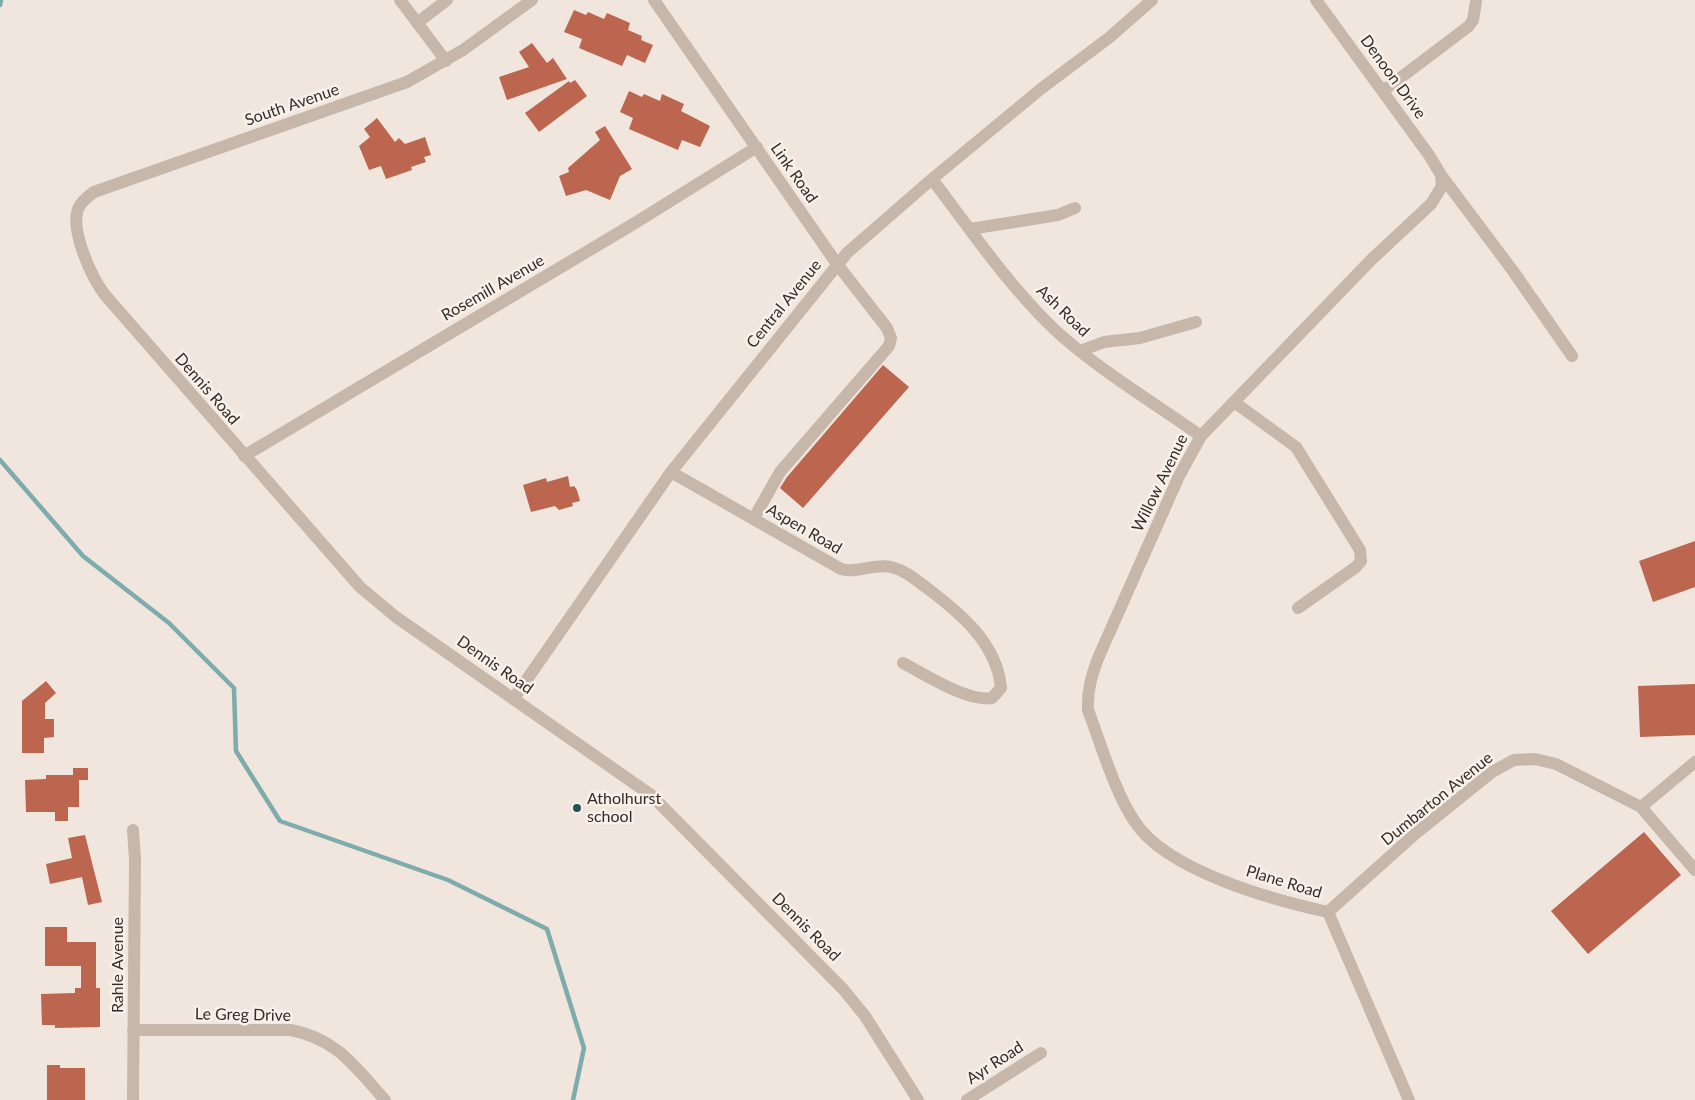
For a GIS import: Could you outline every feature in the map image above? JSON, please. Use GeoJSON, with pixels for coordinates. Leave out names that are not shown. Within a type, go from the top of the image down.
{"type":"FeatureCollection","features":[{"type":"Feature","properties":{"kind":"street"},"geometry":{"type":"LineString","coordinates":[[400,0],[446,61]]}},
{"type":"Feature","properties":{"kind":"street"},"geometry":{"type":"LineString","coordinates":[[418,23],[447,0]]}},
{"type":"Feature","properties":{"kind":"street","name":"South Avenue"},"geometry":{"type":"LineString","coordinates":[[78,235],[76,218],[78,210],[81,203],[94,192],[415,78],[446,61],[532,0]]}},
{"type":"Feature","properties":{"kind":"street","name":"Link Road"},"geometry":{"type":"LineString","coordinates":[[654,0],[837,264],[891,334],[889,346],[784,465],[754,518]]}},
{"type":"Feature","properties":{"kind":"street","name":"Central Avenue"},"geometry":{"type":"LineString","coordinates":[[514,698],[596,577],[671,472],[847,253],[932,179],[1042,88],[1110,37],[1152,0]]}},
{"type":"Feature","properties":{"kind":"street","name":"Denoon Drive"},"geometry":{"type":"LineString","coordinates":[[1316,0],[1441,176],[1513,270],[1572,356]]}},
{"type":"Feature","properties":{"kind":"street"},"geometry":{"type":"LineString","coordinates":[[1383,92],[1469,26],[1473,20],[1476,2]]}},
{"type":"Feature","properties":{"kind":"street","name":"Rosemill Avenue"},"geometry":{"type":"LineString","coordinates":[[244,456],[595,247],[757,147]]}},
{"type":"Feature","properties":{"kind":"street","name":"Willow Avenue"},"geometry":{"type":"LineString","coordinates":[[1134,822],[1124,803],[1088,710],[1090,681],[1180,476],[1201,436],[1372,259],[1431,204],[1442,186],[1441,176]]}},
{"type":"Feature","properties":{"kind":"street","name":"Ash Road"},"geometry":{"type":"LineString","coordinates":[[932,179],[1028,301],[1054,329],[1080,351],[1201,436]]}},
{"type":"Feature","properties":{"kind":"street"},"geometry":{"type":"LineString","coordinates":[[970,229],[1058,215],[1075,208]]}},
{"type":"Feature","properties":{"kind":"street","name":"Dennis Road"},"geometry":{"type":"LineString","coordinates":[[78,235],[91,273],[99,287],[244,456],[369,596],[651,795],[822,965],[865,1016],[918,1100]]}},
{"type":"Feature","properties":{"kind":"street"},"geometry":{"type":"LineString","coordinates":[[1080,351],[1104,342],[1140,338],[1196,322]]}},
{"type":"Feature","properties":{"kind":"street"},"geometry":{"type":"LineString","coordinates":[[1234,402],[1296,447],[1360,550],[1362,561],[1356,567],[1298,608]]}},
{"type":"Feature","properties":{"kind":"street","name":"Aspen Road"},"geometry":{"type":"LineString","coordinates":[[671,472],[841,569],[856,571],[880,566],[889,567],[909,575],[960,614],[984,642],[995,663],[1001,688],[992,698],[976,697],[903,664]]}},
{"type":"Feature","properties":{"kind":"street","name":"Dumbarton Avenue"},"geometry":{"type":"LineString","coordinates":[[1328,912],[1485,777],[1514,760],[1535,760],[1556,764],[1641,807],[1695,870]]}},
{"type":"Feature","properties":{"kind":"street"},"geometry":{"type":"LineString","coordinates":[[1641,807],[1695,762]]}},
{"type":"Feature","properties":{"kind":"street","name":"Plane Road"},"geometry":{"type":"LineString","coordinates":[[1134,822],[1157,846],[1191,867],[1295,904],[1328,912],[1409,1100]]}},
{"type":"Feature","properties":{"kind":"street","name":"Rahle Avenue"},"geometry":{"type":"LineString","coordinates":[[133,830],[133,1100]]}},
{"type":"Feature","properties":{"kind":"street","name":"Le Greg Drive"},"geometry":{"type":"LineString","coordinates":[[133,1030],[291,1030],[311,1034],[341,1051],[384,1100]]}},
{"type":"Feature","properties":{"kind":"street","name":"Ayr Road"},"geometry":{"type":"LineString","coordinates":[[967,1100],[1041,1052]]}},
{"type":"Feature","properties":{"kind":"building"},"geometry":{"type":"Polygon","coordinates":[[[574,10],[586,15],[588,12],[604,19],[607,13],[630,23],[628,30],[642,36],[641,40],[653,45],[645,63],[627,55],[622,66],[579,48],[582,39],[564,32],[574,10]]]}},
{"type":"Feature","properties":{"kind":"building"},"geometry":{"type":"Polygon","coordinates":[[[532,43],[547,63],[553,58],[567,79],[507,100],[499,77],[529,67],[519,52],[532,43]]]}},
{"type":"Feature","properties":{"kind":"building"},"geometry":{"type":"Polygon","coordinates":[[[575,80],[587,96],[539,132],[525,113],[569,81],[570,83],[575,80]]]}},
{"type":"Feature","properties":{"kind":"building"},"geometry":{"type":"Polygon","coordinates":[[[629,91],[642,97],[644,94],[660,101],[662,94],[684,104],[681,111],[710,126],[700,147],[682,140],[678,150],[629,129],[633,118],[620,112],[629,91]]]}},
{"type":"Feature","properties":{"kind":"building"},"geometry":{"type":"Polygon","coordinates":[[[377,118],[395,142],[399,138],[405,144],[425,137],[431,155],[424,157],[426,162],[411,167],[412,170],[386,179],[381,166],[369,170],[359,146],[370,137],[364,129],[377,118]]]}},
{"type":"Feature","properties":{"kind":"building"},"geometry":{"type":"Polygon","coordinates":[[[605,126],[632,169],[620,176],[610,200],[586,190],[566,196],[559,176],[569,172],[568,168],[600,140],[595,132],[605,126]]]}},
{"type":"Feature","properties":{"kind":"building"},"geometry":{"type":"Polygon","coordinates":[[[883,365],[909,387],[803,508],[780,488],[787,477],[883,365]]]}},
{"type":"Feature","properties":{"kind":"building"},"geometry":{"type":"Polygon","coordinates":[[[568,476],[570,487],[574,486],[577,490],[580,501],[572,503],[573,506],[559,510],[555,506],[531,512],[523,485],[546,478],[547,482],[568,476]]]}},
{"type":"Feature","properties":{"kind":"building"},"geometry":{"type":"Polygon","coordinates":[[[1695,541],[1695,587],[1653,602],[1639,561],[1695,541]]]}},
{"type":"Feature","properties":{"kind":"building"},"geometry":{"type":"Polygon","coordinates":[[[46,681],[56,693],[45,703],[45,719],[54,719],[54,737],[44,738],[44,753],[22,753],[22,701],[46,681]]]}},
{"type":"Feature","properties":{"kind":"building"},"geometry":{"type":"Polygon","coordinates":[[[1695,684],[1695,735],[1640,737],[1638,686],[1695,684]]]}},
{"type":"Feature","properties":{"kind":"building"},"geometry":{"type":"Polygon","coordinates":[[[73,768],[88,768],[88,780],[79,780],[79,807],[68,807],[68,821],[55,821],[55,812],[26,812],[25,780],[46,779],[46,775],[73,775],[73,768]]]}},
{"type":"Feature","properties":{"kind":"building"},"geometry":{"type":"Polygon","coordinates":[[[1644,832],[1681,875],[1588,954],[1551,911],[1644,832]]]}},
{"type":"Feature","properties":{"kind":"building"},"geometry":{"type":"Polygon","coordinates":[[[85,835],[102,902],[88,905],[82,877],[50,884],[46,864],[72,858],[68,838],[85,835]]]}},
{"type":"Feature","properties":{"kind":"building"},"geometry":{"type":"Polygon","coordinates":[[[45,927],[67,927],[67,942],[96,942],[96,988],[100,988],[100,1027],[55,1028],[55,1025],[42,1025],[41,994],[75,993],[75,988],[81,988],[81,966],[45,966],[45,927]]]}},
{"type":"Feature","properties":{"kind":"building"},"geometry":{"type":"Polygon","coordinates":[[[47,1065],[60,1065],[60,1068],[85,1068],[85,1100],[47,1100],[47,1065]]]}},
{"type":"Feature","properties":{"kind":"waterway"},"geometry":{"type":"LineString","coordinates":[[0,5],[1,0]]}},
{"type":"Feature","properties":{"kind":"waterway"},"geometry":{"type":"LineString","coordinates":[[0,460],[83,556],[169,623],[234,688],[236,751],[280,821],[448,880],[547,929],[584,1048],[573,1100]]}},
{"type":"Feature","properties":{"kind":"place","name":"Atholhurst school"},"geometry":{"type":"Point","coordinates":[577,808]}}]}
